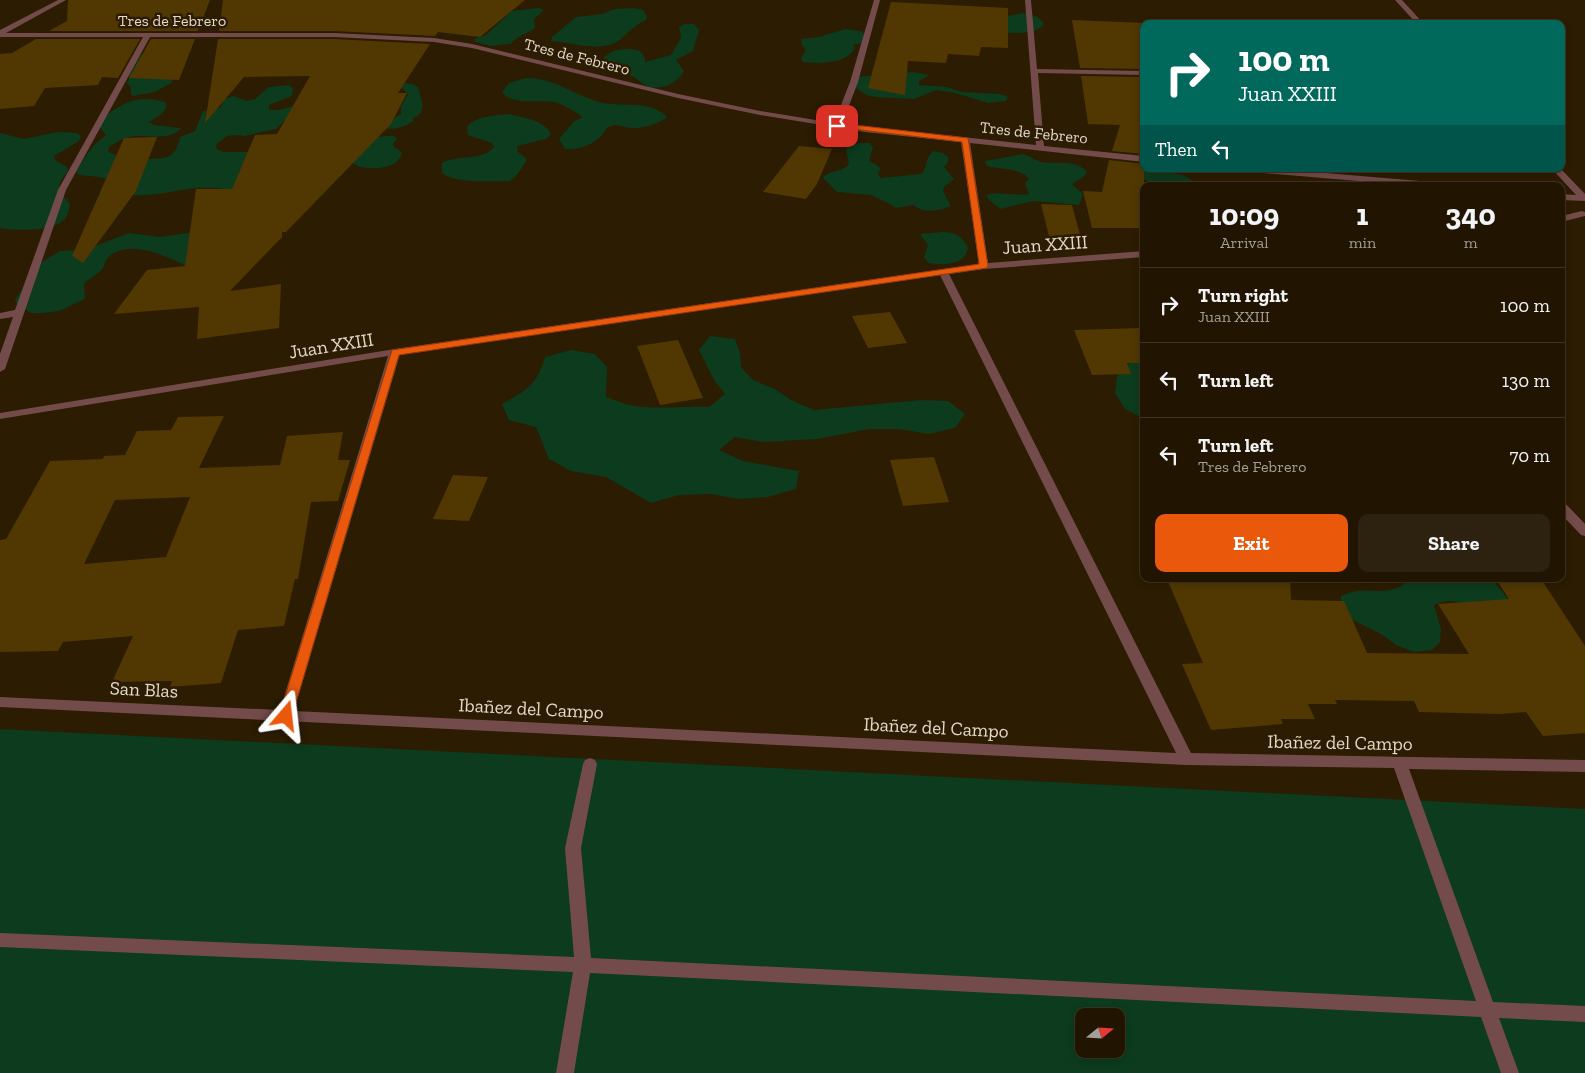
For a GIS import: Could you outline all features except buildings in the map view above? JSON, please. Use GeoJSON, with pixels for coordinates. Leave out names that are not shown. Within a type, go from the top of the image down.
{"type":"FeatureCollection","features":[{"type":"Feature","properties":{"kind":"street"},"geometry":{"type":"LineString","coordinates":[[0,34],[62,0]]}},
{"type":"Feature","properties":{"kind":"street"},"geometry":{"type":"LineString","coordinates":[[837,126],[854,82],[877,0]]}},
{"type":"Feature","properties":{"kind":"street"},"geometry":{"type":"LineString","coordinates":[[1028,0],[1040,149]]}},
{"type":"Feature","properties":{"kind":"street"},"geometry":{"type":"LineString","coordinates":[[1398,0],[1417,20]]}},
{"type":"Feature","properties":{"kind":"street","name":"Tres de Febrero"},"geometry":{"type":"LineString","coordinates":[[0,34],[334,35],[434,40],[472,46],[678,96],[760,113],[837,126],[1140,159]]}},
{"type":"Feature","properties":{"kind":"street"},"geometry":{"type":"LineString","coordinates":[[0,369],[62,190],[148,35]]}},
{"type":"Feature","properties":{"kind":"street"},"geometry":{"type":"LineString","coordinates":[[1035,71],[1140,73]]}},
{"type":"Feature","properties":{"kind":"street"},"geometry":{"type":"LineString","coordinates":[[965,140],[984,266]]}},
{"type":"Feature","properties":{"kind":"street"},"geometry":{"type":"LineString","coordinates":[[1286,172],[1399,182]]}},
{"type":"Feature","properties":{"kind":"street"},"geometry":{"type":"LineString","coordinates":[[1559,172],[1584,198],[1584,216],[1565,218]]}},
{"type":"Feature","properties":{"kind":"street"},"geometry":{"type":"LineString","coordinates":[[1565,197],[1584,198]]}},
{"type":"Feature","properties":{"kind":"street","name":"Juan XXIII"},"geometry":{"type":"LineString","coordinates":[[0,416],[395,352],[984,266],[1140,254]]}},
{"type":"Feature","properties":{"kind":"street"},"geometry":{"type":"LineString","coordinates":[[943,272],[1186,759]]}},
{"type":"Feature","properties":{"kind":"street"},"geometry":{"type":"LineString","coordinates":[[0,316],[18,313]]}},
{"type":"Feature","properties":{"kind":"street"},"geometry":{"type":"LineString","coordinates":[[286,716],[395,352]]}},
{"type":"Feature","properties":{"kind":"street"},"geometry":{"type":"LineString","coordinates":[[1565,510],[1585,532]]}},
{"type":"Feature","properties":{"kind":"street","name":"San Blas"},"geometry":{"type":"LineString","coordinates":[[0,702],[286,716]]}},
{"type":"Feature","properties":{"kind":"street","name":"Ibañez del Campo"},"geometry":{"type":"LineString","coordinates":[[286,716],[1186,759],[1585,766]]}},
{"type":"Feature","properties":{"kind":"street"},"geometry":{"type":"LineString","coordinates":[[1400,762],[1510,1073]]}},
{"type":"Feature","properties":{"kind":"street"},"geometry":{"type":"LineString","coordinates":[[565,1073],[583,966],[573,848],[590,764]]}},
{"type":"Feature","properties":{"kind":"street"},"geometry":{"type":"LineString","coordinates":[[0,940],[1585,1014]]}},
{"type":"Feature","properties":{"kind":"green space"},"geometry":{"type":"Polygon","coordinates":[[[539,8],[544,10],[534,19],[535,28],[511,44],[491,46],[476,42],[474,39],[486,35],[512,11],[539,8]]]}},
{"type":"Feature","properties":{"kind":"green space"},"geometry":{"type":"Polygon","coordinates":[[[634,8],[643,10],[647,16],[646,20],[635,26],[614,43],[605,46],[587,46],[551,41],[552,37],[576,17],[602,14],[615,9],[634,8]]]}},
{"type":"Feature","properties":{"kind":"green space"},"geometry":{"type":"Polygon","coordinates":[[[1023,13],[1038,17],[1044,24],[1034,31],[994,32],[1007,16],[1023,13]]]}},
{"type":"Feature","properties":{"kind":"green space"},"geometry":{"type":"Polygon","coordinates":[[[685,24],[694,24],[699,30],[693,51],[676,60],[684,71],[673,83],[658,88],[652,87],[629,75],[610,73],[604,67],[602,61],[605,57],[609,53],[619,50],[630,49],[640,51],[645,58],[645,62],[671,55],[681,38],[679,27],[685,24]]]}},
{"type":"Feature","properties":{"kind":"green space"},"geometry":{"type":"Polygon","coordinates":[[[845,29],[860,31],[870,37],[861,43],[853,45],[855,48],[851,53],[839,60],[824,63],[803,62],[801,58],[806,50],[801,43],[802,39],[819,37],[845,29]]]}},
{"type":"Feature","properties":{"kind":"green space"},"geometry":{"type":"Polygon","coordinates":[[[145,51],[173,82],[155,92],[133,96],[131,88],[126,82],[129,80],[134,64],[145,51]]]}},
{"type":"Feature","properties":{"kind":"green space"},"geometry":{"type":"Polygon","coordinates":[[[913,72],[930,75],[919,81],[919,85],[947,87],[962,92],[1000,94],[1008,97],[1006,101],[988,103],[955,93],[936,90],[914,99],[875,97],[866,95],[855,87],[858,77],[913,72]]]}},
{"type":"Feature","properties":{"kind":"green space"},"geometry":{"type":"Polygon","coordinates":[[[526,78],[545,80],[599,102],[653,108],[667,117],[655,124],[640,128],[611,126],[607,128],[600,138],[591,144],[581,148],[565,149],[559,139],[574,121],[582,118],[579,114],[557,103],[548,101],[519,101],[512,99],[502,92],[509,83],[526,78]]]}},
{"type":"Feature","properties":{"kind":"green space"},"geometry":{"type":"Polygon","coordinates":[[[404,83],[413,84],[418,87],[422,101],[421,113],[404,126],[393,129],[369,129],[384,119],[394,118],[401,114],[401,106],[408,94],[401,87],[404,83]]]}},
{"type":"Feature","properties":{"kind":"green space"},"geometry":{"type":"Polygon","coordinates":[[[289,85],[293,88],[292,96],[269,105],[269,110],[279,110],[324,97],[284,121],[276,129],[244,136],[227,136],[216,145],[217,149],[223,152],[254,152],[250,161],[239,171],[241,175],[289,182],[226,190],[202,188],[140,195],[126,193],[106,179],[79,175],[76,172],[92,148],[106,135],[98,125],[100,120],[130,102],[145,99],[165,102],[167,106],[162,114],[149,122],[154,125],[181,128],[172,135],[129,137],[110,146],[108,151],[129,158],[149,159],[171,155],[177,147],[180,137],[195,131],[203,111],[221,107],[224,99],[234,96],[246,101],[255,99],[269,87],[289,85]]]}},
{"type":"Feature","properties":{"kind":"green space"},"geometry":{"type":"Polygon","coordinates":[[[510,114],[539,123],[548,129],[551,134],[546,139],[517,146],[517,151],[527,159],[520,172],[513,179],[510,181],[465,180],[448,177],[442,173],[442,163],[448,160],[483,155],[494,147],[492,143],[468,135],[467,127],[471,123],[487,117],[510,114]]]}},
{"type":"Feature","properties":{"kind":"green space"},"geometry":{"type":"Polygon","coordinates":[[[58,132],[77,133],[81,136],[79,141],[54,156],[55,160],[67,167],[68,172],[60,185],[61,192],[70,204],[65,219],[52,226],[34,230],[0,228],[0,133],[24,139],[58,132]]]}},
{"type":"Feature","properties":{"kind":"green space"},"geometry":{"type":"Polygon","coordinates":[[[394,136],[397,139],[393,144],[395,148],[402,152],[400,158],[395,163],[379,168],[370,168],[361,167],[349,160],[373,138],[394,136]]]}},
{"type":"Feature","properties":{"kind":"green space"},"geometry":{"type":"Polygon","coordinates":[[[869,143],[873,147],[869,161],[881,169],[878,173],[880,178],[922,174],[933,151],[943,153],[948,157],[948,162],[944,167],[954,179],[944,187],[943,191],[951,206],[932,211],[922,210],[913,205],[896,208],[871,195],[837,192],[823,178],[829,173],[846,167],[849,164],[846,149],[850,145],[869,143]]]}},
{"type":"Feature","properties":{"kind":"green space"},"geometry":{"type":"Polygon","coordinates":[[[1023,154],[1041,162],[1071,163],[1087,172],[1085,176],[1072,184],[1083,194],[1079,205],[1034,201],[1000,209],[989,200],[986,195],[997,193],[1029,194],[1025,183],[1029,179],[1025,175],[1020,172],[987,166],[985,161],[1023,154]]]}},
{"type":"Feature","properties":{"kind":"green space"},"geometry":{"type":"Polygon","coordinates":[[[1138,171],[1166,172],[1184,176],[1194,182],[1153,182],[1136,176],[1138,171]]]}},
{"type":"Feature","properties":{"kind":"green space"},"geometry":{"type":"Polygon","coordinates":[[[195,232],[188,267],[158,254],[125,249],[107,259],[101,271],[84,284],[85,299],[59,311],[44,313],[31,313],[17,305],[15,300],[40,263],[60,251],[85,250],[129,233],[160,237],[195,232]]]}},
{"type":"Feature","properties":{"kind":"green space"},"geometry":{"type":"Polygon","coordinates":[[[942,232],[955,234],[961,238],[968,248],[966,254],[958,261],[952,263],[928,263],[924,257],[928,245],[920,234],[942,232]]]}},
{"type":"Feature","properties":{"kind":"green space"},"geometry":{"type":"Polygon","coordinates":[[[710,336],[735,339],[740,353],[741,367],[753,380],[775,389],[791,400],[814,410],[921,400],[948,401],[965,414],[955,428],[929,434],[899,429],[869,429],[818,439],[763,442],[735,437],[719,450],[743,461],[799,471],[796,489],[768,497],[739,499],[710,494],[679,495],[651,503],[606,477],[571,471],[549,459],[536,427],[509,420],[502,404],[530,386],[538,375],[545,357],[571,350],[595,354],[607,367],[606,397],[626,404],[658,408],[709,407],[725,394],[714,380],[699,350],[710,336]]]}},
{"type":"Feature","properties":{"kind":"green space"},"geometry":{"type":"Polygon","coordinates":[[[1140,361],[1140,417],[1125,409],[1115,393],[1117,377],[1127,364],[1140,361]]]}},
{"type":"Feature","properties":{"kind":"green space"},"geometry":{"type":"Polygon","coordinates":[[[1406,582],[1494,582],[1509,600],[1471,609],[1453,601],[1434,605],[1441,629],[1440,642],[1432,650],[1414,652],[1396,645],[1381,634],[1349,618],[1341,607],[1341,596],[1349,593],[1364,590],[1383,591],[1399,587],[1406,582]]]}},
{"type":"Feature","properties":{"kind":"green space"},"geometry":{"type":"Polygon","coordinates":[[[0,729],[1585,809],[1585,1073],[0,1073],[0,729]]]}},
{"type":"Feature","properties":{"kind":"route"},"geometry":{"type":"LineString","coordinates":[[286,716],[395,352],[984,266],[965,140],[837,126]]}}]}
